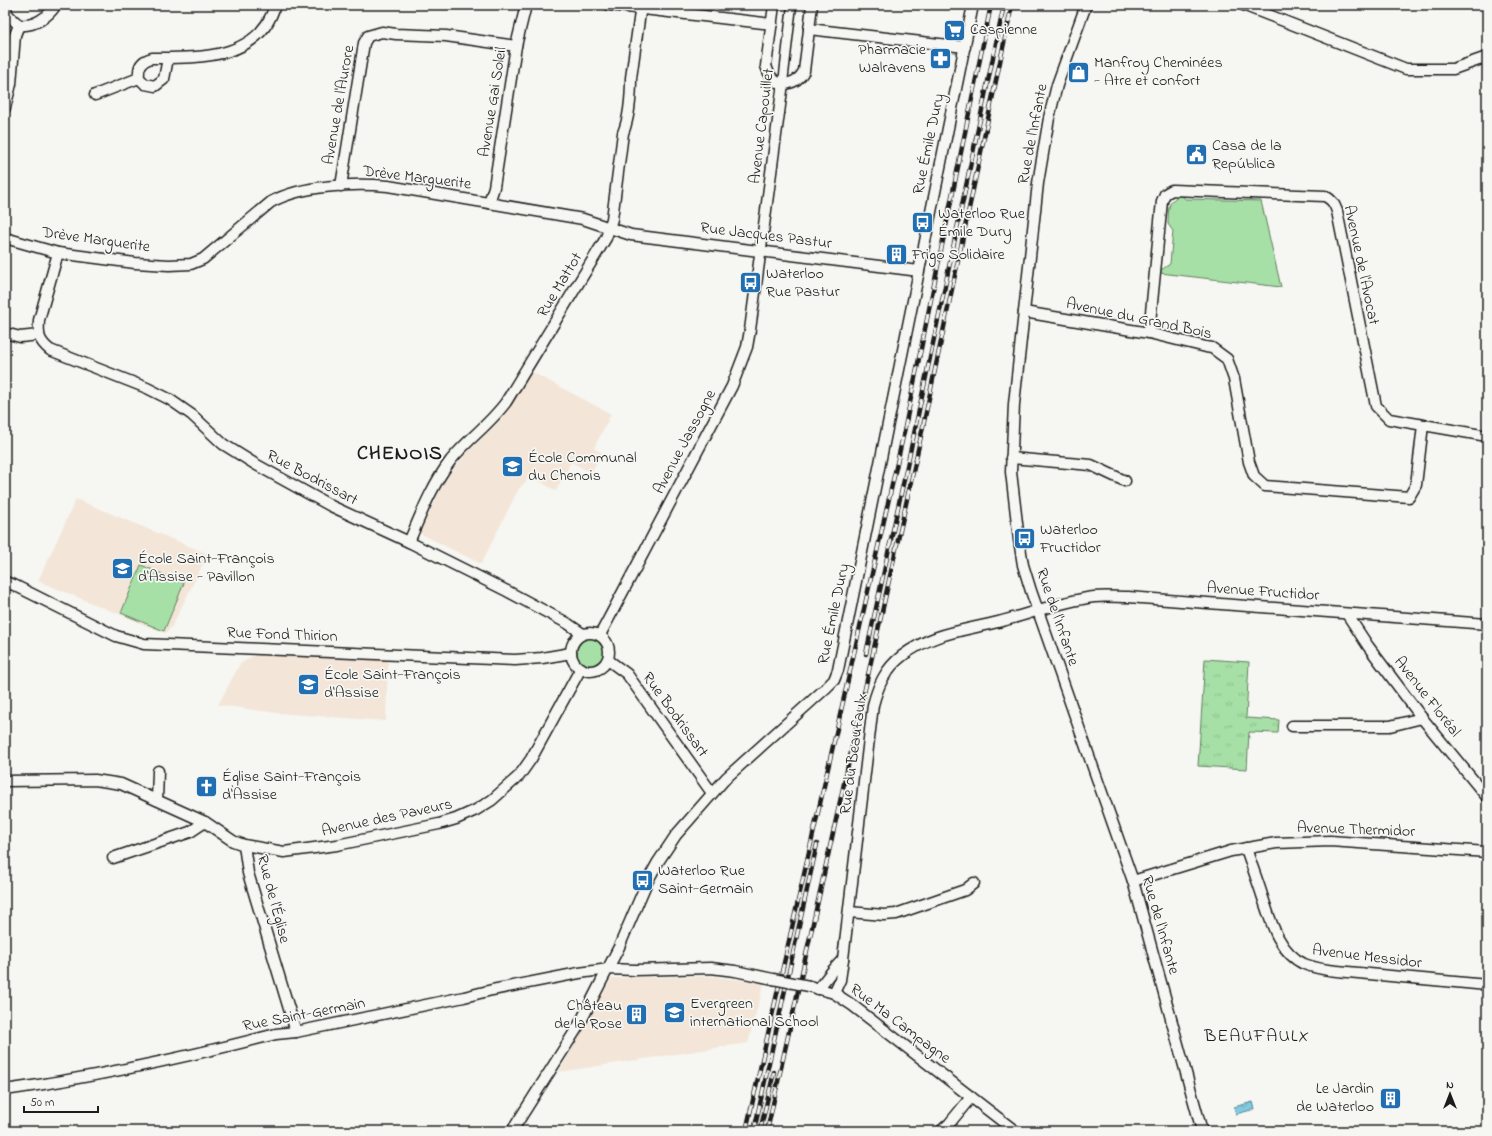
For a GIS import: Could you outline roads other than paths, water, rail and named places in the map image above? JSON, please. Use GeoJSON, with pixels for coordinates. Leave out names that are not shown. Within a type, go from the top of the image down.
{"type":"FeatureCollection","features":[{"type":"Feature","properties":{"kind":"street"},"geometry":{"type":"LineString","coordinates":[[5,5],[8,14],[19,25],[26,26],[41,20],[52,12],[56,5]]}},
{"type":"Feature","properties":{"kind":"street"},"geometry":{"type":"LineString","coordinates":[[168,58],[164,79],[155,86],[145,84],[139,78],[140,66],[144,61],[152,58],[214,56],[241,48],[267,24],[276,5]]}},
{"type":"Feature","properties":{"kind":"street","name":"Avenue Gai Soleil"},"geometry":{"type":"LineString","coordinates":[[489,203],[494,187],[516,46],[526,5]]}},
{"type":"Feature","properties":{"kind":"street"},"geometry":{"type":"LineString","coordinates":[[609,5],[640,7],[772,24]]}},
{"type":"Feature","properties":{"kind":"street"},"geometry":{"type":"LineString","coordinates":[[774,5],[766,66],[769,75],[776,81],[783,84],[794,82],[800,78],[804,71],[812,5]]}},
{"type":"Feature","properties":{"kind":"street","name":"Avenue Capouillet"},"geometry":{"type":"LineString","coordinates":[[760,251],[783,84],[792,5]]}},
{"type":"Feature","properties":{"kind":"street","name":"Rue Émile Dury"},"geometry":{"type":"LineString","coordinates":[[512,1131],[579,1025],[608,969],[647,882],[676,835],[726,778],[834,680],[838,670],[973,5]]}},
{"type":"Feature","properties":{"kind":"street","name":"Rue de l'Infante"},"geometry":{"type":"LineString","coordinates":[[1086,5],[1057,85],[1049,118],[1038,183],[1014,404],[1011,458],[1015,512],[1023,566],[1037,611],[1133,881],[1202,1131]]}},
{"type":"Feature","properties":{"kind":"street"},"geometry":{"type":"LineString","coordinates":[[1243,5],[1406,69],[1453,69],[1487,57]]}},
{"type":"Feature","properties":{"kind":"street","name":"Rue Mattot"},"geometry":{"type":"LineString","coordinates":[[409,542],[428,498],[445,470],[452,460],[498,414],[606,238],[610,229],[623,133],[627,124],[640,7]]}},
{"type":"Feature","properties":{"kind":"street"},"geometry":{"type":"LineString","coordinates":[[5,108],[12,84],[15,35],[19,25]]}},
{"type":"Feature","properties":{"kind":"street"},"geometry":{"type":"LineString","coordinates":[[809,28],[965,47]]}},
{"type":"Feature","properties":{"kind":"street","name":"Avenue de l'Aurore"},"geometry":{"type":"LineString","coordinates":[[341,186],[364,43],[368,36],[382,32],[446,36],[516,46]]}},
{"type":"Feature","properties":{"kind":"street"},"geometry":{"type":"LineString","coordinates":[[95,95],[139,78]]}},
{"type":"Feature","properties":{"kind":"street","name":"Drève Marguerite"},"geometry":{"type":"LineString","coordinates":[[5,238],[58,253],[135,263],[168,265],[191,264],[203,259],[271,202],[281,196],[299,192],[362,184],[388,186],[583,219],[610,229]]}},
{"type":"Feature","properties":{"kind":"street","name":"Avenue de l'Avocat"},"geometry":{"type":"LineString","coordinates":[[1148,334],[1162,201],[1165,194],[1172,190],[1325,196],[1331,199],[1335,204],[1337,211],[1376,406],[1388,419],[1487,436]]}},
{"type":"Feature","properties":{"kind":"street","name":"Rue Jacques Pastur"},"geometry":{"type":"LineString","coordinates":[[610,229],[631,235],[919,271]]}},
{"type":"Feature","properties":{"kind":"street","name":"Avenue Jassogne"},"geometry":{"type":"LineString","coordinates":[[600,635],[732,386],[746,347],[750,330],[760,251]]}},
{"type":"Feature","properties":{"kind":"street"},"geometry":{"type":"LineString","coordinates":[[5,333],[20,337],[38,335],[39,320],[58,253]]}},
{"type":"Feature","properties":{"kind":"street","name":"Avenue du Grand Bois"},"geometry":{"type":"LineString","coordinates":[[1024,312],[1148,334],[1212,348],[1227,359],[1234,379],[1249,462],[1254,476],[1265,486],[1409,497],[1416,485],[1423,425]]}},
{"type":"Feature","properties":{"kind":"street","name":"Rue Bodrissart"},"geometry":{"type":"LineString","coordinates":[[38,335],[42,344],[50,350],[147,388],[169,399],[192,415],[223,444],[255,464],[331,506],[409,542],[534,605],[567,623],[583,634]]}},
{"type":"Feature","properties":{"kind":"street"},"geometry":{"type":"LineString","coordinates":[[1011,458],[1091,465],[1125,481]]}},
{"type":"Feature","properties":{"kind":"street","name":"Rue Fond Thirion"},"geometry":{"type":"LineString","coordinates":[[5,582],[14,585],[116,636],[144,644],[515,660],[542,658],[571,653]]}},
{"type":"Feature","properties":{"kind":"street","name":"Avenue Fructidor"},"geometry":{"type":"LineString","coordinates":[[1037,611],[1080,599],[1097,597],[1128,597],[1487,624]]}},
{"type":"Feature","properties":{"kind":"street","name":"Rue du Beaufaulx"},"geometry":{"type":"LineString","coordinates":[[834,992],[840,980],[843,959],[873,705],[883,678],[900,657],[916,646],[934,637],[1037,611]]}},
{"type":"Feature","properties":{"kind":"street","name":"Avenue Floréal"},"geometry":{"type":"LineString","coordinates":[[1347,614],[1368,646],[1422,718],[1487,797]]}},
{"type":"Feature","properties":{"kind":"street"},"geometry":{"type":"LineString","coordinates":[[593,633],[600,635],[607,643],[609,654],[608,660],[601,667],[595,670],[581,668],[576,664],[571,653],[574,642],[583,634],[593,633]]}},
{"type":"Feature","properties":{"kind":"street","name":"Rue Bodrissart"},"geometry":{"type":"LineString","coordinates":[[608,660],[627,674],[712,793]]}},
{"type":"Feature","properties":{"kind":"street","name":"Avenue des Paveurs"},"geometry":{"type":"LineString","coordinates":[[244,845],[284,852],[311,849],[439,824],[456,819],[476,810],[496,797],[519,776],[534,753],[581,668]]}},
{"type":"Feature","properties":{"kind":"street"},"geometry":{"type":"LineString","coordinates":[[1292,726],[1390,726],[1422,718]]}},
{"type":"Feature","properties":{"kind":"street"},"geometry":{"type":"LineString","coordinates":[[157,800],[158,770]]}},
{"type":"Feature","properties":{"kind":"street","name":"Rue de l'Église"},"geometry":{"type":"LineString","coordinates":[[5,781],[94,780],[121,784],[205,822],[233,841],[244,845],[248,873],[296,1032]]}},
{"type":"Feature","properties":{"kind":"street"},"geometry":{"type":"LineString","coordinates":[[113,858],[190,832],[205,822]]}},
{"type":"Feature","properties":{"kind":"street","name":"Avenue Thermidor"},"geometry":{"type":"LineString","coordinates":[[1133,881],[1232,851],[1276,843],[1330,841],[1487,852]]}},
{"type":"Feature","properties":{"kind":"street","name":"Avenue Messidor"},"geometry":{"type":"LineString","coordinates":[[1246,848],[1273,928],[1290,954],[1303,963],[1319,969],[1487,985]]}},
{"type":"Feature","properties":{"kind":"street"},"geometry":{"type":"LineString","coordinates":[[849,912],[884,915],[896,914],[965,890],[974,883]]}},
{"type":"Feature","properties":{"kind":"street"},"geometry":{"type":"LineString","coordinates":[[813,988],[843,959]]}},
{"type":"Feature","properties":{"kind":"street","name":"Rue Ma Campagne"},"geometry":{"type":"LineString","coordinates":[[608,969],[635,970],[711,968],[734,971],[834,992],[1014,1131]]}},
{"type":"Feature","properties":{"kind":"street","name":"Rue Saint-Germain"},"geometry":{"type":"LineString","coordinates":[[5,1090],[53,1083],[132,1068],[276,1034],[296,1032],[492,990],[608,969]]}},
{"type":"Feature","properties":{"kind":"street"},"geometry":{"type":"LineString","coordinates":[[941,1131],[949,1124],[971,1097]]}},
{"type":"Feature","properties":{"kind":"water"},"geometry":{"type":"Polygon","coordinates":[[[1253,1102],[1255,1109],[1236,1114],[1234,1107],[1253,1102]]]}},
{"type":"Feature","properties":{"kind":"railway"},"geometry":{"type":"LineString","coordinates":[[746,1131],[904,432],[991,5]]}},
{"type":"Feature","properties":{"kind":"railway"},"geometry":{"type":"LineString","coordinates":[[866,654],[1004,5]]}},
{"type":"Feature","properties":{"kind":"railway"},"geometry":{"type":"LineString","coordinates":[[767,1131],[921,436],[1012,5]]}},
{"type":"Feature","properties":{"kind":"railway"},"geometry":{"type":"LineString","coordinates":[[754,1131],[817,844]]}},
{"type":"Feature","properties":{"kind":"railway"},"geometry":{"type":"LineString","coordinates":[[760,1131],[774,1072]]}},
{"type":"Feature","properties":{"kind":"place","name":"Caspienne"},"geometry":{"type":"Point","coordinates":[954,30]}},
{"type":"Feature","properties":{"kind":"place","name":"Pharmacie Walravens"},"geometry":{"type":"Point","coordinates":[941,59]}},
{"type":"Feature","properties":{"kind":"place","name":"Manfroy Cheminées - Atre et confort"},"geometry":{"type":"Point","coordinates":[1079,72]}},
{"type":"Feature","properties":{"kind":"place","name":"Casa de la República"},"geometry":{"type":"Point","coordinates":[1196,155]}},
{"type":"Feature","properties":{"kind":"place","name":"Waterloo Rue Émile Dury"},"geometry":{"type":"Point","coordinates":[922,223]}},
{"type":"Feature","properties":{"kind":"place","name":"Frigo Solidaire"},"geometry":{"type":"Point","coordinates":[897,255]}},
{"type":"Feature","properties":{"kind":"place","name":"Waterloo Rue Pastur"},"geometry":{"type":"Point","coordinates":[750,283]}},
{"type":"Feature","properties":{"kind":"place","name":"École Communal du Chenois"},"geometry":{"type":"Point","coordinates":[512,467]}},
{"type":"Feature","properties":{"kind":"place","name":"Waterloo Fructidor"},"geometry":{"type":"Point","coordinates":[1024,539]}},
{"type":"Feature","properties":{"kind":"place","name":"École Saint-François d'Assise - Pavillon"},"geometry":{"type":"Point","coordinates":[123,568]}},
{"type":"Feature","properties":{"kind":"place","name":"École Saint-François d'Assise"},"geometry":{"type":"Point","coordinates":[308,684]}},
{"type":"Feature","properties":{"kind":"place","name":"Église Saint-François d'Assise"},"geometry":{"type":"Point","coordinates":[207,786]}},
{"type":"Feature","properties":{"kind":"place","name":"Waterloo Rue Saint-Germain"},"geometry":{"type":"Point","coordinates":[642,880]}},
{"type":"Feature","properties":{"kind":"place","name":"Evergreen international School"},"geometry":{"type":"Point","coordinates":[674,1013]}},
{"type":"Feature","properties":{"kind":"place","name":"Château de la Rose"},"geometry":{"type":"Point","coordinates":[637,1015]}},
{"type":"Feature","properties":{"kind":"place","name":"Le Jardin de Waterloo"},"geometry":{"type":"Point","coordinates":[1390,1098]}},
{"type":"Feature","properties":{"kind":"district","name":"CHENOIS"},"geometry":{"type":"Point","coordinates":[400,454]}},
{"type":"Feature","properties":{"kind":"district","name":"BEAUFAULX"},"geometry":{"type":"Point","coordinates":[1257,1037]}}]}
